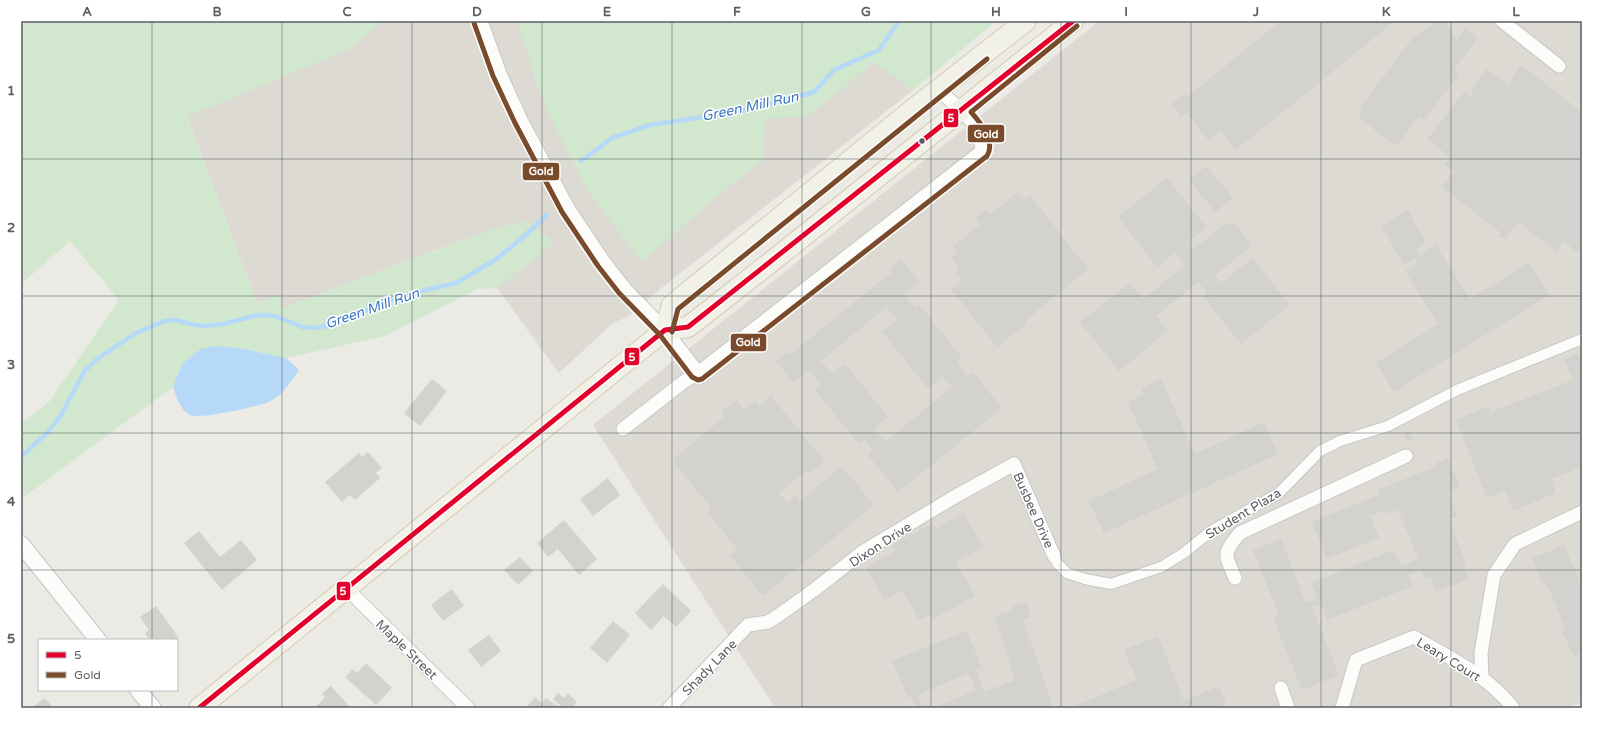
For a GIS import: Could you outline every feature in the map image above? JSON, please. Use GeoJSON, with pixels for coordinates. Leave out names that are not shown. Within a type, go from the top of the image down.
{"type":"FeatureCollection","features":[{"type":"Feature","properties":{"kind":"main road"},"geometry":{"type":"LineString","coordinates":[[665,330],[672,305],[938,90],[1026,21]]}},
{"type":"Feature","properties":{"kind":"main road"},"geometry":{"type":"LineString","coordinates":[[199,708],[665,330],[688,327],[962,111],[1072,21]]}},
{"type":"Feature","properties":{"kind":"street"},"geometry":{"type":"LineString","coordinates":[[481,21],[500,74],[521,120],[568,208],[604,262],[625,289],[665,330],[698,373]]}},
{"type":"Feature","properties":{"kind":"street"},"geometry":{"type":"LineString","coordinates":[[1502,21],[1559,66]]}},
{"type":"Feature","properties":{"kind":"street"},"geometry":{"type":"LineString","coordinates":[[623,429],[682,383],[698,373],[982,151],[982,140],[978,130],[971,120],[938,90]]}},
{"type":"Feature","properties":{"kind":"street","name":"Student Plaza"},"geometry":{"type":"LineString","coordinates":[[1054,556],[1057,563],[1067,573],[1085,579],[1111,584],[1161,567],[1184,553],[1211,531],[1279,493],[1320,451],[1340,441],[1388,426],[1457,390],[1582,339]]}},
{"type":"Feature","properties":{"kind":"street"},"geometry":{"type":"LineString","coordinates":[[1235,578],[1226,556],[1229,546],[1240,533],[1406,456]]}},
{"type":"Feature","properties":{"kind":"street","name":"Busbee Drive"},"geometry":{"type":"LineString","coordinates":[[1014,464],[1054,556]]}},
{"type":"Feature","properties":{"kind":"street","name":"Dixon Drive"},"geometry":{"type":"LineString","coordinates":[[748,625],[768,622],[814,590],[864,551],[956,496],[1014,464]]}},
{"type":"Feature","properties":{"kind":"street"},"geometry":{"type":"LineString","coordinates":[[1482,678],[1481,653],[1494,575],[1515,544],[1582,512]]}},
{"type":"Feature","properties":{"kind":"street"},"geometry":{"type":"LineString","coordinates":[[21,544],[97,639]]}},
{"type":"Feature","properties":{"kind":"street","name":"Maple Street"},"geometry":{"type":"LineString","coordinates":[[346,588],[468,708]]}},
{"type":"Feature","properties":{"kind":"street","name":"Shady Lane"},"geometry":{"type":"LineString","coordinates":[[669,708],[748,625]]}},
{"type":"Feature","properties":{"kind":"street","name":"Leary Court"},"geometry":{"type":"LineString","coordinates":[[1342,708],[1356,660],[1414,638],[1482,678],[1510,703]]}},
{"type":"Feature","properties":{"kind":"street"},"geometry":{"type":"LineString","coordinates":[[1281,688],[1288,708]]}},
{"type":"Feature","properties":{"kind":"street"},"geometry":{"type":"LineString","coordinates":[[139,691],[153,708]]}},
{"type":"Feature","properties":{"kind":"shaded area"},"geometry":{"type":"Polygon","coordinates":[[[149,21],[836,21],[912,91],[660,289],[629,316],[613,323],[559,373],[497,288],[466,239],[283,308],[257,303],[187,116],[149,21]]]}},
{"type":"Feature","properties":{"kind":"shaded area"},"geometry":{"type":"Polygon","coordinates":[[[1099,21],[1582,21],[1582,702],[1568,708],[775,708],[593,425],[1099,21]]]}},
{"type":"Feature","properties":{"kind":"green space"},"geometry":{"type":"Polygon","coordinates":[[[21,21],[382,21],[350,49],[187,117],[257,303],[278,295],[283,308],[500,227],[527,221],[554,243],[497,288],[477,289],[385,336],[286,358],[239,348],[182,364],[173,387],[21,499],[21,423],[49,402],[119,300],[70,241],[21,284],[21,21]]]}},
{"type":"Feature","properties":{"kind":"green space"},"geometry":{"type":"Polygon","coordinates":[[[517,21],[860,21],[864,24],[867,21],[996,21],[912,91],[897,77],[873,63],[808,116],[765,119],[763,159],[702,209],[642,262],[588,191],[560,137],[539,91],[517,21]]]}},
{"type":"Feature","properties":{"kind":"water"},"geometry":{"type":"Polygon","coordinates":[[[216,346],[239,348],[286,358],[299,370],[282,393],[268,402],[241,410],[204,416],[190,415],[181,407],[173,387],[182,364],[201,349],[216,346]]]}},
{"type":"Feature","properties":{"kind":"building"},"geometry":{"type":"Polygon","coordinates":[[[1281,21],[1395,21],[1236,150],[1221,131],[1209,141],[1187,113],[1181,117],[1171,105],[1184,94],[1187,97],[1281,21]]]}},
{"type":"Feature","properties":{"kind":"building"},"geometry":{"type":"Polygon","coordinates":[[[1438,21],[1444,21],[1457,40],[1465,28],[1478,37],[1454,70],[1459,75],[1424,120],[1419,116],[1396,146],[1359,118],[1362,105],[1411,40],[1438,21]]]}},
{"type":"Feature","properties":{"kind":"building"},"geometry":{"type":"Polygon","coordinates":[[[1521,65],[1582,112],[1582,126],[1579,130],[1582,132],[1582,248],[1578,253],[1563,241],[1556,251],[1518,222],[1505,239],[1498,236],[1501,233],[1442,187],[1454,172],[1444,165],[1450,157],[1427,139],[1465,91],[1472,96],[1474,93],[1471,90],[1487,69],[1508,85],[1521,65]]]}},
{"type":"Feature","properties":{"kind":"building"},"geometry":{"type":"Polygon","coordinates":[[[1206,166],[1233,198],[1215,212],[1189,180],[1206,166]]]}},
{"type":"Feature","properties":{"kind":"building"},"geometry":{"type":"Polygon","coordinates":[[[1167,178],[1206,227],[1189,241],[1194,249],[1227,222],[1229,225],[1233,222],[1252,245],[1215,275],[1221,283],[1253,258],[1290,305],[1241,344],[1203,296],[1207,293],[1198,282],[1156,316],[1168,331],[1119,371],[1080,322],[1130,283],[1143,299],[1185,265],[1175,253],[1157,267],[1118,217],[1167,178]]]}},
{"type":"Feature","properties":{"kind":"building"},"geometry":{"type":"Polygon","coordinates":[[[1018,192],[1024,199],[1030,195],[1088,269],[1025,321],[1027,323],[997,347],[951,289],[962,280],[956,272],[959,267],[952,258],[958,252],[953,246],[981,224],[976,218],[987,210],[990,215],[1018,192]]]}},
{"type":"Feature","properties":{"kind":"building"},"geometry":{"type":"Polygon","coordinates":[[[1408,210],[1426,243],[1416,249],[1420,255],[1436,245],[1470,299],[1529,262],[1549,295],[1394,392],[1376,363],[1438,324],[1405,271],[1418,263],[1415,258],[1404,265],[1381,226],[1408,210]]]}},
{"type":"Feature","properties":{"kind":"building"},"geometry":{"type":"Polygon","coordinates":[[[901,259],[919,281],[904,294],[915,308],[919,304],[962,358],[957,362],[968,376],[973,372],[1002,408],[898,492],[868,455],[873,451],[864,440],[859,444],[814,389],[820,384],[809,370],[793,382],[776,361],[787,352],[789,355],[892,272],[889,269],[901,259]],[[886,307],[821,361],[832,374],[845,364],[888,417],[874,429],[885,442],[952,387],[942,376],[928,388],[882,332],[897,320],[886,307]]]}},
{"type":"Feature","properties":{"kind":"building"},"geometry":{"type":"Polygon","coordinates":[[[1578,353],[1582,362],[1582,467],[1552,479],[1556,493],[1513,511],[1505,491],[1487,498],[1456,420],[1489,406],[1491,412],[1573,380],[1564,359],[1578,353]]]}},
{"type":"Feature","properties":{"kind":"building"},"geometry":{"type":"Polygon","coordinates":[[[432,379],[447,391],[420,426],[404,413],[432,379]]]}},
{"type":"Feature","properties":{"kind":"building"},"geometry":{"type":"Polygon","coordinates":[[[1161,379],[1195,454],[1264,422],[1278,454],[1104,533],[1089,501],[1158,469],[1128,402],[1144,395],[1141,388],[1161,379]]]}},
{"type":"Feature","properties":{"kind":"building"},"geometry":{"type":"Polygon","coordinates":[[[771,396],[824,461],[809,474],[806,471],[779,493],[787,503],[795,496],[800,501],[842,466],[874,505],[763,596],[730,556],[738,550],[707,512],[711,508],[672,460],[724,417],[721,412],[736,400],[744,410],[755,401],[760,406],[771,396]]]}},
{"type":"Feature","properties":{"kind":"building"},"geometry":{"type":"Polygon","coordinates":[[[1409,432],[1413,439],[1408,442],[1404,435],[1409,432]]]}},
{"type":"Feature","properties":{"kind":"building"},"geometry":{"type":"Polygon","coordinates":[[[368,452],[382,468],[376,473],[380,478],[355,500],[350,495],[342,502],[325,482],[359,453],[362,457],[368,452]]]}},
{"type":"Feature","properties":{"kind":"building"},"geometry":{"type":"Polygon","coordinates":[[[1448,458],[1460,488],[1448,493],[1457,516],[1449,519],[1466,564],[1463,565],[1469,579],[1436,592],[1430,577],[1425,579],[1421,570],[1408,575],[1413,586],[1327,620],[1321,604],[1312,607],[1339,675],[1302,690],[1273,618],[1279,616],[1253,550],[1281,539],[1306,603],[1317,599],[1311,583],[1394,550],[1401,566],[1418,559],[1398,510],[1388,514],[1386,510],[1370,516],[1379,538],[1327,559],[1312,522],[1379,495],[1377,490],[1437,466],[1436,463],[1448,458]]]}},
{"type":"Feature","properties":{"kind":"building"},"geometry":{"type":"Polygon","coordinates":[[[608,478],[620,495],[593,516],[580,499],[608,478]]]}},
{"type":"Feature","properties":{"kind":"building"},"geometry":{"type":"Polygon","coordinates":[[[964,513],[983,547],[956,562],[975,596],[933,619],[930,615],[919,620],[903,590],[884,600],[866,567],[895,551],[892,545],[933,523],[936,528],[964,513]]]}},
{"type":"Feature","properties":{"kind":"building"},"geometry":{"type":"Polygon","coordinates":[[[564,520],[597,559],[579,575],[558,549],[548,557],[537,543],[564,520]]]}},
{"type":"Feature","properties":{"kind":"building"},"geometry":{"type":"Polygon","coordinates":[[[199,531],[220,557],[241,540],[257,560],[222,590],[184,543],[199,531]]]}},
{"type":"Feature","properties":{"kind":"building"},"geometry":{"type":"Polygon","coordinates":[[[1564,545],[1582,587],[1582,653],[1574,656],[1562,631],[1566,629],[1546,582],[1542,583],[1532,558],[1564,545]]]}},
{"type":"Feature","properties":{"kind":"building"},"geometry":{"type":"Polygon","coordinates":[[[520,557],[533,571],[518,585],[504,570],[520,557]]]}},
{"type":"Feature","properties":{"kind":"building"},"geometry":{"type":"Polygon","coordinates":[[[663,584],[691,611],[676,627],[664,616],[651,630],[635,613],[663,584]]]}},
{"type":"Feature","properties":{"kind":"building"},"geometry":{"type":"Polygon","coordinates":[[[452,589],[464,606],[443,621],[431,605],[452,589]]]}},
{"type":"Feature","properties":{"kind":"building"},"geometry":{"type":"Polygon","coordinates":[[[1027,602],[1031,617],[1023,620],[1054,708],[933,708],[976,690],[969,673],[917,695],[922,707],[929,704],[930,708],[916,708],[911,697],[908,698],[892,661],[967,631],[982,668],[976,670],[984,692],[1015,680],[995,616],[1013,610],[1013,606],[1027,602]]]}},
{"type":"Feature","properties":{"kind":"building"},"geometry":{"type":"Polygon","coordinates":[[[156,606],[178,637],[175,639],[149,639],[145,633],[149,630],[140,617],[156,606]]]}},
{"type":"Feature","properties":{"kind":"building"},"geometry":{"type":"Polygon","coordinates":[[[613,621],[630,635],[607,663],[590,648],[613,621]]]}},
{"type":"Feature","properties":{"kind":"building"},"geometry":{"type":"Polygon","coordinates":[[[489,635],[501,651],[481,667],[468,650],[489,635]]]}},
{"type":"Feature","properties":{"kind":"building"},"geometry":{"type":"Polygon","coordinates":[[[1158,636],[1184,701],[1219,686],[1226,703],[1223,705],[1224,708],[1078,708],[1077,705],[1137,680],[1124,650],[1158,636]]]}},
{"type":"Feature","properties":{"kind":"building"},"geometry":{"type":"Polygon","coordinates":[[[366,663],[392,688],[376,705],[345,677],[353,669],[357,673],[366,663]]]}},
{"type":"Feature","properties":{"kind":"building"},"geometry":{"type":"Polygon","coordinates":[[[331,686],[350,707],[314,708],[325,698],[322,694],[331,686]]]}},
{"type":"Feature","properties":{"kind":"building"},"geometry":{"type":"Polygon","coordinates":[[[558,693],[564,698],[568,693],[577,702],[571,708],[563,708],[553,699],[558,693]]]}},
{"type":"Feature","properties":{"kind":"building"},"geometry":{"type":"Polygon","coordinates":[[[535,697],[542,703],[546,698],[560,708],[532,708],[528,705],[535,697]]]}},
{"type":"Feature","properties":{"kind":"building"},"geometry":{"type":"Polygon","coordinates":[[[45,698],[53,708],[31,708],[45,698]]]}},
{"type":"Feature","properties":{"kind":"waterway","name":"Green Mill Run"},"geometry":{"type":"LineString","coordinates":[[581,161],[612,138],[650,125],[742,111],[814,92],[834,70],[879,50],[899,21]]}},
{"type":"Feature","properties":{"kind":"waterway","name":"Green Mill Run"},"geometry":{"type":"LineString","coordinates":[[21,457],[48,432],[61,415],[84,372],[97,359],[136,333],[164,321],[176,320],[205,326],[223,324],[254,316],[265,315],[275,316],[302,327],[314,328],[331,325],[400,296],[456,283],[495,260],[520,240],[547,215]]}},
{"type":"Feature","properties":{"kind":"transit line","name":"5"},"geometry":{"type":"LineString","coordinates":[[199,708],[665,330],[688,327],[1073,21]]}},
{"type":"Feature","properties":{"kind":"transit line","name":"Gold"},"geometry":{"type":"LineString","coordinates":[[474,23],[493,76],[515,123],[562,212],[598,266],[619,293],[660,335],[692,377],[698,380],[702,379],[987,156],[990,145],[986,132],[971,112],[1077,26]]}},
{"type":"Feature","properties":{"kind":"transit line","name":"Gold"},"geometry":{"type":"LineString","coordinates":[[672,332],[678,309],[987,59]]}}]}
